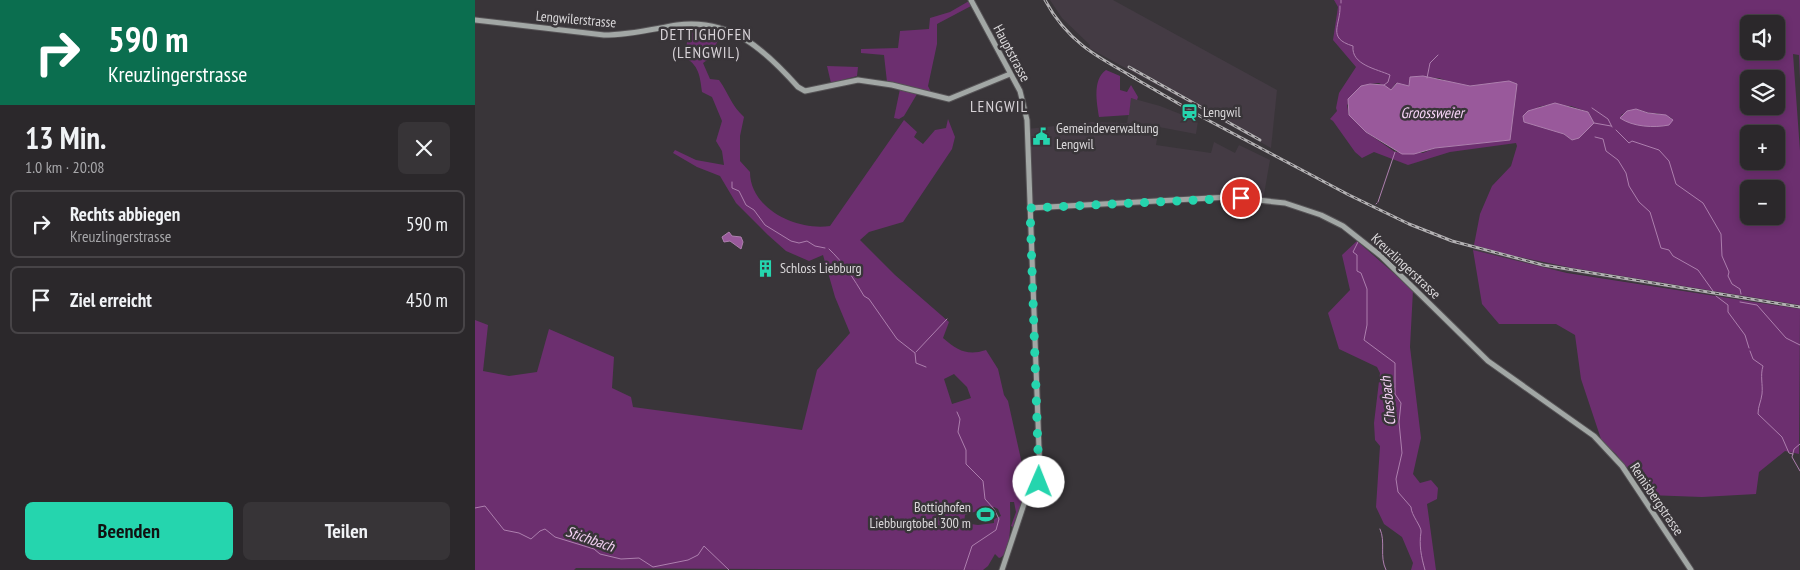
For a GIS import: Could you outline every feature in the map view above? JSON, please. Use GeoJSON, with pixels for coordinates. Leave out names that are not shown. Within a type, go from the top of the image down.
{"type":"FeatureCollection","features":[{"type":"Feature","properties":{"kind":"street","name":"Hauptstrasse"},"geometry":{"type":"LineString","coordinates":[[971,0],[1022,94],[1027,112],[1030,208]]}},
{"type":"Feature","properties":{"kind":"street","name":"Lengwilerstrasse"},"geometry":{"type":"LineString","coordinates":[[475,20],[604,35],[626,34],[685,24],[705,26],[732,32],[760,48],[798,87],[805,91],[858,80],[901,87],[949,99],[1010,74]]}},
{"type":"Feature","properties":{"kind":"street","name":"Kreuzlingerstrasse"},"geometry":{"type":"LineString","coordinates":[[1030,208],[1229,197],[1285,203],[1321,215],[1343,226],[1366,242],[1488,361],[1582,430]]}},
{"type":"Feature","properties":{"kind":"street"},"geometry":{"type":"LineString","coordinates":[[1001,570],[1026,498],[1040,479],[1030,208]]}},
{"type":"Feature","properties":{"kind":"street","name":"Remisbergstrasse"},"geometry":{"type":"LineString","coordinates":[[1582,430],[1594,436],[1622,466],[1691,570]]}},
{"type":"Feature","properties":{"kind":"shaded area"},"geometry":{"type":"Polygon","coordinates":[[[1050,0],[1113,0],[1277,90],[1271,148],[1089,48],[1090,45],[1062,18],[1050,0]]]}},
{"type":"Feature","properties":{"kind":"shaded area"},"geometry":{"type":"Polygon","coordinates":[[[1334,0],[1800,0],[1800,80],[1799,55],[1793,54],[1800,151],[1800,305],[1573,268],[1510,255],[1474,245],[1480,214],[1492,186],[1511,166],[1517,146],[1516,143],[1450,152],[1408,165],[1374,152],[1362,158],[1355,152],[1330,119],[1337,111],[1339,93],[1356,67],[1333,40],[1338,7],[1334,0]],[[1413,77],[1409,86],[1396,83],[1391,90],[1379,83],[1370,84],[1347,105],[1349,115],[1366,132],[1395,152],[1423,153],[1435,148],[1510,140],[1514,82],[1470,86],[1455,84],[1439,78],[1413,77]],[[1547,105],[1538,107],[1572,140],[1579,138],[1594,123],[1588,112],[1571,106],[1547,105]],[[1636,109],[1621,115],[1634,123],[1646,126],[1658,124],[1672,118],[1636,109]]]}},
{"type":"Feature","properties":{"kind":"shaded area"},"geometry":{"type":"Polygon","coordinates":[[[969,1],[971,6],[937,24],[937,44],[928,86],[931,92],[887,82],[884,55],[861,53],[861,49],[898,48],[900,31],[929,29],[930,18],[950,12],[969,1]]]}},
{"type":"Feature","properties":{"kind":"shaded area"},"geometry":{"type":"Polygon","coordinates":[[[687,26],[722,31],[710,58],[703,63],[710,79],[719,80],[733,104],[744,117],[740,136],[740,161],[750,172],[752,185],[758,197],[767,207],[790,221],[817,227],[830,226],[904,120],[917,132],[914,137],[923,144],[935,130],[946,128],[948,119],[955,137],[952,149],[903,222],[869,232],[860,240],[895,275],[949,322],[943,338],[963,351],[980,352],[986,350],[998,369],[1004,395],[1008,401],[1022,464],[1036,464],[1036,476],[1024,496],[1013,527],[1011,526],[1016,512],[1014,502],[1010,502],[1010,533],[1007,549],[999,558],[995,554],[988,566],[983,570],[576,568],[574,570],[475,570],[475,320],[488,325],[483,371],[509,376],[537,372],[549,329],[614,357],[612,388],[631,397],[633,407],[802,430],[817,370],[850,333],[835,297],[823,255],[809,261],[786,251],[736,203],[720,176],[697,167],[673,153],[675,150],[696,160],[724,165],[722,151],[716,141],[722,121],[712,97],[702,92],[696,67],[684,57],[688,38],[687,26]],[[954,374],[944,379],[952,404],[971,398],[967,387],[954,374]],[[994,507],[978,514],[977,511],[965,515],[964,523],[978,525],[994,523],[994,519],[1001,516],[998,509],[994,507]]]}},
{"type":"Feature","properties":{"kind":"shaded area"},"geometry":{"type":"Polygon","coordinates":[[[827,66],[858,67],[857,76],[831,83],[827,66]]]}},
{"type":"Feature","properties":{"kind":"shaded area"},"geometry":{"type":"Polygon","coordinates":[[[1106,70],[1120,76],[1120,90],[1127,92],[1131,85],[1138,97],[1137,100],[1131,98],[1129,115],[1099,117],[1097,86],[1102,74],[1106,70]]]}},
{"type":"Feature","properties":{"kind":"shaded area"},"geometry":{"type":"Polygon","coordinates":[[[900,89],[917,94],[904,116],[899,119],[894,118],[900,89]]]}},
{"type":"Feature","properties":{"kind":"shaded area"},"geometry":{"type":"Polygon","coordinates":[[[1131,98],[1160,106],[1198,121],[1196,134],[1159,127],[1156,145],[1211,153],[1214,142],[1235,153],[1239,145],[1270,160],[1263,200],[1229,197],[1030,208],[1027,129],[1092,122],[1127,123],[1131,98]]]}},
{"type":"Feature","properties":{"kind":"shaded area"},"geometry":{"type":"Polygon","coordinates":[[[1357,241],[1413,290],[1410,347],[1421,438],[1413,474],[1420,483],[1431,480],[1438,488],[1437,499],[1427,504],[1436,570],[1411,570],[1413,563],[1402,537],[1384,524],[1376,507],[1380,446],[1375,440],[1374,423],[1380,373],[1377,367],[1339,349],[1328,313],[1350,290],[1342,255],[1357,241]]]}},
{"type":"Feature","properties":{"kind":"shaded area"},"geometry":{"type":"Polygon","coordinates":[[[1474,245],[1545,263],[1800,305],[1800,309],[1542,268],[1473,250],[1474,245]]]}},
{"type":"Feature","properties":{"kind":"shaded area"},"geometry":{"type":"Polygon","coordinates":[[[1473,250],[1567,273],[1800,309],[1799,454],[1785,451],[1759,472],[1756,494],[1702,497],[1647,495],[1616,454],[1602,442],[1581,379],[1575,335],[1556,324],[1499,324],[1482,304],[1473,250]]]}},
{"type":"Feature","properties":{"kind":"water","name":"Groossweier"},"geometry":{"type":"Polygon","coordinates":[[[1423,76],[1470,86],[1509,81],[1517,84],[1510,140],[1435,148],[1414,154],[1402,154],[1366,132],[1349,115],[1348,99],[1361,86],[1370,84],[1384,85],[1391,90],[1397,83],[1409,86],[1410,77],[1423,76]]]}},
{"type":"Feature","properties":{"kind":"water"},"geometry":{"type":"Polygon","coordinates":[[[1555,103],[1588,112],[1594,123],[1579,138],[1572,140],[1564,134],[1524,122],[1523,116],[1528,111],[1555,103]]]}},
{"type":"Feature","properties":{"kind":"water"},"geometry":{"type":"Polygon","coordinates":[[[1636,109],[1648,113],[1666,115],[1673,120],[1669,125],[1650,126],[1637,125],[1620,118],[1627,111],[1636,109]]]}},
{"type":"Feature","properties":{"kind":"water"},"geometry":{"type":"Polygon","coordinates":[[[729,232],[732,236],[741,237],[743,242],[741,249],[730,241],[724,242],[722,237],[729,232]]]}},
{"type":"Feature","properties":{"kind":"waterway"},"geometry":{"type":"LineString","coordinates":[[1340,6],[1337,35],[1345,43],[1353,46],[1353,52],[1360,62],[1390,75],[1388,82],[1384,85]]}},
{"type":"Feature","properties":{"kind":"waterway"},"geometry":{"type":"LineString","coordinates":[[1427,78],[1430,63],[1438,55]]}},
{"type":"Feature","properties":{"kind":"waterway"},"geometry":{"type":"LineString","coordinates":[[1592,108],[1608,119],[1612,127]]}},
{"type":"Feature","properties":{"kind":"waterway"},"geometry":{"type":"LineString","coordinates":[[1594,123],[1611,126]]}},
{"type":"Feature","properties":{"kind":"waterway"},"geometry":{"type":"LineString","coordinates":[[1616,130],[1629,143],[1632,141],[1659,150],[1669,161],[1676,184],[1703,203],[1721,234],[1722,256],[1729,272],[1728,276],[1732,284],[1740,289],[1741,294]]}},
{"type":"Feature","properties":{"kind":"waterway"},"geometry":{"type":"LineString","coordinates":[[1595,137],[1603,139],[1606,151],[1618,160],[1626,173],[1629,186],[1639,202],[1650,212],[1661,248],[1669,250],[1673,256],[1698,270],[1713,291]]}},
{"type":"Feature","properties":{"kind":"waterway","name":"Chesbach"},"geometry":{"type":"LineString","coordinates":[[1378,202],[1395,152]]}},
{"type":"Feature","properties":{"kind":"waterway"},"geometry":{"type":"LineString","coordinates":[[732,182],[732,188],[739,191],[746,205],[754,210],[765,225],[791,241],[799,243],[807,241],[815,246],[825,248]]}},
{"type":"Feature","properties":{"kind":"waterway","name":"Chesbach"},"geometry":{"type":"LineString","coordinates":[[1358,242],[1353,252],[1357,255],[1357,271],[1361,273],[1367,289],[1367,325],[1364,340],[1395,363],[1395,394],[1401,403],[1399,422],[1402,453],[1396,479],[1398,492],[1411,507],[1421,530],[1420,541],[1425,570]]}},
{"type":"Feature","properties":{"kind":"waterway"},"geometry":{"type":"LineString","coordinates":[[829,249],[844,265],[864,296],[869,299],[897,339],[915,353],[916,363],[926,367]]}},
{"type":"Feature","properties":{"kind":"waterway"},"geometry":{"type":"LineString","coordinates":[[1716,296],[1728,305],[1728,312],[1745,335],[1749,348]]}},
{"type":"Feature","properties":{"kind":"waterway"},"geometry":{"type":"LineString","coordinates":[[1740,302],[1757,305],[1786,338],[1800,345]]}},
{"type":"Feature","properties":{"kind":"waterway"},"geometry":{"type":"LineString","coordinates":[[916,352],[947,319]]}},
{"type":"Feature","properties":{"kind":"waterway"},"geometry":{"type":"LineString","coordinates":[[1750,351],[1753,359],[1763,366],[1762,394],[1758,414],[1782,437],[1789,453],[1793,454]]}},
{"type":"Feature","properties":{"kind":"waterway"},"geometry":{"type":"LineString","coordinates":[[957,412],[960,419],[958,432],[966,450],[966,464],[983,481],[985,499],[994,509],[999,519],[996,530],[972,546],[964,570]]}},
{"type":"Feature","properties":{"kind":"waterway"},"geometry":{"type":"LineString","coordinates":[[1800,444],[1794,449],[1792,457],[1800,471]]}},
{"type":"Feature","properties":{"kind":"waterway","name":"Stichbach"},"geometry":{"type":"LineString","coordinates":[[475,508],[485,506],[504,530],[519,533],[531,539],[545,529],[555,537],[594,549],[600,554],[621,559],[639,558],[653,567],[688,560],[698,555],[704,546],[729,570]]}},
{"type":"Feature","properties":{"kind":"waterway"},"geometry":{"type":"LineString","coordinates":[[1380,529],[1382,534],[1383,560],[1386,570]]}},
{"type":"Feature","properties":{"kind":"railway"},"geometry":{"type":"LineString","coordinates":[[1045,0],[1063,26],[1083,46],[1135,78]]}},
{"type":"Feature","properties":{"kind":"railway"},"geometry":{"type":"LineString","coordinates":[[1129,67],[1260,140]]}},
{"type":"Feature","properties":{"kind":"railway"},"geometry":{"type":"LineString","coordinates":[[1129,75],[1200,116],[1349,195],[1409,224],[1452,241],[1543,265],[1800,307]]}},
{"type":"Feature","properties":{"kind":"place","name":"Lengwil"},"geometry":{"type":"Point","coordinates":[1189,112]}},
{"type":"Feature","properties":{"kind":"place","name":"Gemeindeverwaltung Lengwil"},"geometry":{"type":"Point","coordinates":[1042,136]}},
{"type":"Feature","properties":{"kind":"place","name":"Schloss Liebburg"},"geometry":{"type":"Point","coordinates":[766,268]}},
{"type":"Feature","properties":{"kind":"place","name":"Bottighofen Liebburgtobel 300 m"},"geometry":{"type":"Point","coordinates":[985,515]}},
{"type":"Feature","properties":{"kind":"district","name":"DETTIGHOFEN (LENGWIL)"},"geometry":{"type":"Point","coordinates":[706,43]}},
{"type":"Feature","properties":{"kind":"district","name":"LENGWIL"},"geometry":{"type":"Point","coordinates":[999,106]}},
{"type":"Feature","properties":{"kind":"route"},"geometry":{"type":"LineString","coordinates":[[1039,482],[1030,208],[1215,197],[1241,198]]}}]}
